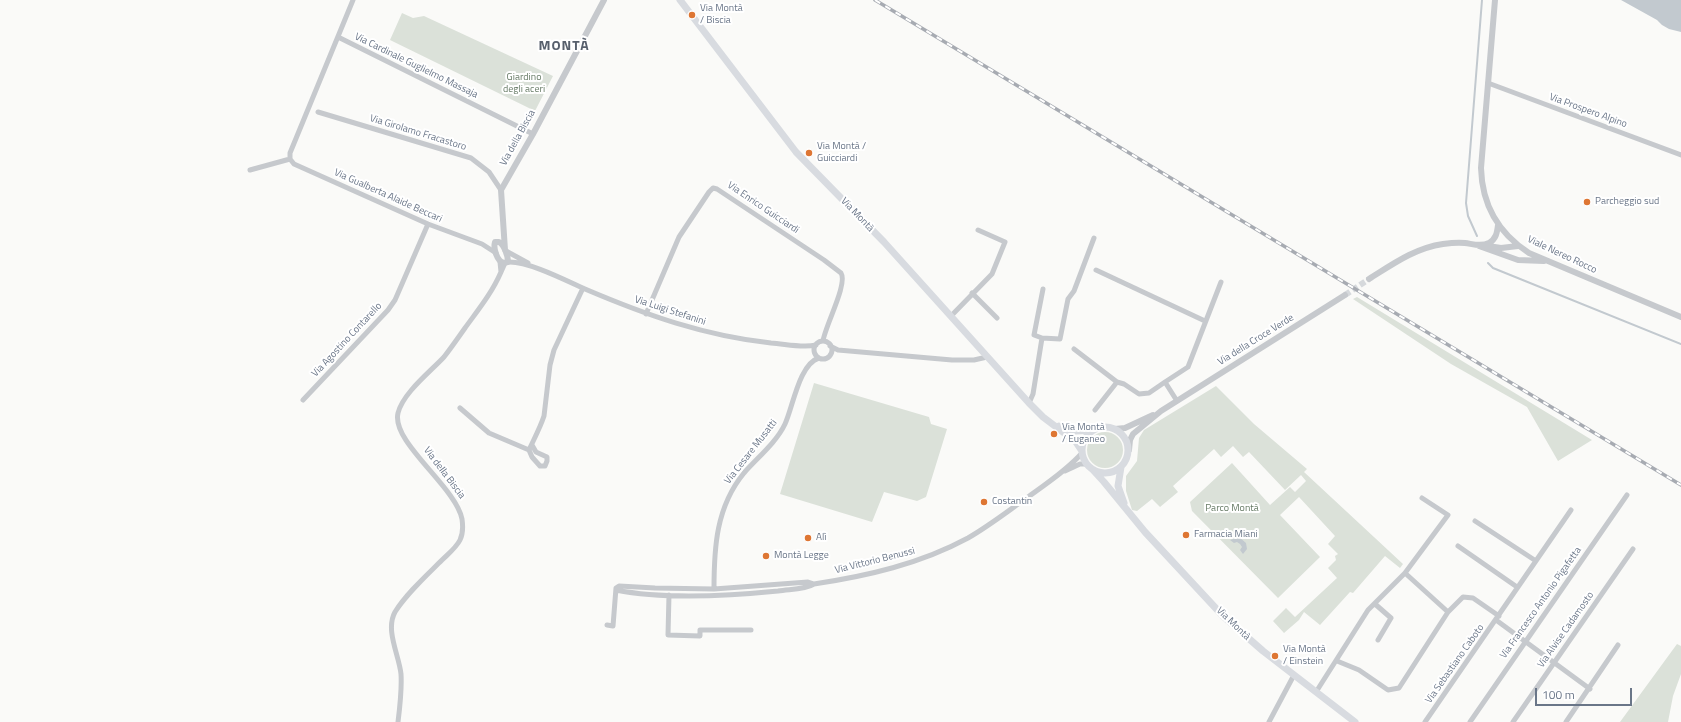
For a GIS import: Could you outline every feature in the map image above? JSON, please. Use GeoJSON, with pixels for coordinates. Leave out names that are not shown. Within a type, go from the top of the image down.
{"type":"FeatureCollection","features":[{"type":"Feature","properties":{"kind":"main road","name":"Via Montà"},"geometry":{"type":"LineString","coordinates":[[680,0],[796,152],[884,242],[1029,403],[1046,419],[1076,442],[1082,452],[1086,464],[1104,482],[1127,511],[1223,616],[1242,634],[1355,722]]}},
{"type":"Feature","properties":{"kind":"main road","name":"Via Montà"},"geometry":{"type":"LineString","coordinates":[[1046,419],[1066,429],[1075,431],[1092,430],[1104,427],[1115,429]]}},
{"type":"Feature","properties":{"kind":"main road"},"geometry":{"type":"LineString","coordinates":[[1115,429],[1124,435],[1129,450]]}},
{"type":"Feature","properties":{"kind":"main road"},"geometry":{"type":"LineString","coordinates":[[1082,452],[1084,439],[1092,430]]}},
{"type":"Feature","properties":{"kind":"main road","name":"Via Montà"},"geometry":{"type":"LineString","coordinates":[[1127,511],[1118,486],[1121,467],[1128,456],[1129,450]]}},
{"type":"Feature","properties":{"kind":"main road"},"geometry":{"type":"LineString","coordinates":[[1093,470],[1110,473],[1121,467]]}},
{"type":"Feature","properties":{"kind":"street"},"geometry":{"type":"LineString","coordinates":[[250,170],[290,159],[290,153],[353,0]]}},
{"type":"Feature","properties":{"kind":"street","name":"Via della Biscia"},"geometry":{"type":"LineString","coordinates":[[505,250],[501,190],[533,134],[604,0]]}},
{"type":"Feature","properties":{"kind":"street","name":"Viale Nereo Rocco"},"geometry":{"type":"LineString","coordinates":[[1495,0],[1481,182],[1485,197],[1498,225],[1518,246],[1545,261],[1681,317]]}},
{"type":"Feature","properties":{"kind":"street","name":"Via Cardinale Guglielmo Massaja"},"geometry":{"type":"LineString","coordinates":[[338,37],[533,134]]}},
{"type":"Feature","properties":{"kind":"street","name":"Via Prospero Alpino"},"geometry":{"type":"LineString","coordinates":[[1488,83],[1681,155]]}},
{"type":"Feature","properties":{"kind":"street","name":"Via Girolamo Fracastoro"},"geometry":{"type":"LineString","coordinates":[[318,112],[470,158],[488,172],[501,190]]}},
{"type":"Feature","properties":{"kind":"street","name":"Via Gualberta Alaide Beccari"},"geometry":{"type":"LineString","coordinates":[[290,159],[294,164],[428,224],[482,244],[496,253]]}},
{"type":"Feature","properties":{"kind":"street","name":"Via Enrico Guicciardi"},"geometry":{"type":"LineString","coordinates":[[646,314],[679,237],[713,188],[717,189],[841,272],[841,285],[823,341]]}},
{"type":"Feature","properties":{"kind":"street","name":"Via Agostino Contarello"},"geometry":{"type":"LineString","coordinates":[[303,400],[388,310],[395,300],[428,224]]}},
{"type":"Feature","properties":{"kind":"street"},"geometry":{"type":"LineString","coordinates":[[1480,245],[1494,239],[1497,233],[1498,225]]}},
{"type":"Feature","properties":{"kind":"street"},"geometry":{"type":"LineString","coordinates":[[496,242],[504,227]]}},
{"type":"Feature","properties":{"kind":"street"},"geometry":{"type":"LineString","coordinates":[[951,316],[992,274],[1005,242],[978,230]]}},
{"type":"Feature","properties":{"kind":"street"},"geometry":{"type":"LineString","coordinates":[[1043,289],[1034,335],[1042,338],[1060,339],[1068,299],[1074,291],[1094,238]]}},
{"type":"Feature","properties":{"kind":"street","name":"Via della Biscia"},"geometry":{"type":"LineString","coordinates":[[398,722],[401,686],[399,662],[392,630],[394,614],[399,606],[453,549],[460,540],[463,530],[462,519],[456,506],[432,472],[404,438],[398,423],[398,413],[402,403],[445,356],[491,293],[504,262],[508,257],[501,242],[496,242],[494,246],[496,253],[504,262]]}},
{"type":"Feature","properties":{"kind":"street","name":"Via Gualberta Alaide Beccari"},"geometry":{"type":"LineString","coordinates":[[482,244],[496,242]]}},
{"type":"Feature","properties":{"kind":"street"},"geometry":{"type":"LineString","coordinates":[[1369,279],[1411,253],[1426,248],[1456,243],[1501,248],[1518,246]]}},
{"type":"Feature","properties":{"kind":"street"},"geometry":{"type":"LineString","coordinates":[[1480,245],[1506,256],[1526,261],[1545,261]]}},
{"type":"Feature","properties":{"kind":"street"},"geometry":{"type":"LineString","coordinates":[[1506,256],[1514,254],[1518,246]]}},
{"type":"Feature","properties":{"kind":"street","name":"Via Luigi Stefanini"},"geometry":{"type":"LineString","coordinates":[[505,250],[540,269],[583,288],[646,314],[683,326],[723,336],[802,346],[816,345],[823,341]]}},
{"type":"Feature","properties":{"kind":"street","name":"Via Luigi Stefanini"},"geometry":{"type":"LineString","coordinates":[[504,262],[520,263],[540,269]]}},
{"type":"Feature","properties":{"kind":"street"},"geometry":{"type":"LineString","coordinates":[[1096,270],[1205,321]]}},
{"type":"Feature","properties":{"kind":"street"},"geometry":{"type":"LineString","coordinates":[[1074,349],[1117,382],[1124,384],[1139,394],[1149,392],[1188,367],[1221,282]]}},
{"type":"Feature","properties":{"kind":"street"},"geometry":{"type":"LineString","coordinates":[[460,408],[490,433],[530,448],[544,416],[550,365],[554,350],[583,288]]}},
{"type":"Feature","properties":{"kind":"street"},"geometry":{"type":"LineString","coordinates":[[972,293],[997,318]]}},
{"type":"Feature","properties":{"kind":"street","name":"Via della Croce Verde"},"geometry":{"type":"LineString","coordinates":[[1115,429],[1125,428],[1161,411],[1345,295]]}},
{"type":"Feature","properties":{"kind":"street"},"geometry":{"type":"LineString","coordinates":[[1029,403],[1033,394],[1042,338]]}},
{"type":"Feature","properties":{"kind":"street"},"geometry":{"type":"LineString","coordinates":[[823,341],[838,350],[952,360],[974,360],[986,357]]}},
{"type":"Feature","properties":{"kind":"street"},"geometry":{"type":"LineString","coordinates":[[816,345],[814,349],[817,355],[827,358],[831,353],[838,350]]}},
{"type":"Feature","properties":{"kind":"street","name":"Via Luigi Stefanini"},"geometry":{"type":"LineString","coordinates":[[802,346],[817,355]]}},
{"type":"Feature","properties":{"kind":"street"},"geometry":{"type":"LineString","coordinates":[[830,346],[831,353]]}},
{"type":"Feature","properties":{"kind":"street","name":"Via Cesare Musatti"},"geometry":{"type":"LineString","coordinates":[[714,589],[716,539],[718,525],[726,503],[737,483],[784,427],[792,402],[808,365],[817,355]]}},
{"type":"Feature","properties":{"kind":"street"},"geometry":{"type":"LineString","coordinates":[[1095,410],[1117,382]]}},
{"type":"Feature","properties":{"kind":"street"},"geometry":{"type":"LineString","coordinates":[[1165,382],[1177,401]]}},
{"type":"Feature","properties":{"kind":"street","name":"Via della Croce Verde"},"geometry":{"type":"LineString","coordinates":[[1129,450],[1130,440],[1133,434],[1161,411]]}},
{"type":"Feature","properties":{"kind":"street","name":"Via Vittorio Benussi"},"geometry":{"type":"LineString","coordinates":[[616,589],[669,595],[738,594],[808,588],[814,584],[858,576],[909,564],[939,552],[988,526],[1059,474],[1082,452]]}},
{"type":"Feature","properties":{"kind":"street","name":"Via Vittorio Benussi"},"geometry":{"type":"LineString","coordinates":[[1059,474],[1077,465],[1086,464]]}},
{"type":"Feature","properties":{"kind":"street","name":"Via Francesco Antonio Pigafetta"},"geometry":{"type":"LineString","coordinates":[[1470,722],[1627,494]]}},
{"type":"Feature","properties":{"kind":"street"},"geometry":{"type":"LineString","coordinates":[[1316,692],[1368,610],[1406,573],[1448,515],[1422,498]]}},
{"type":"Feature","properties":{"kind":"street","name":"Via Sebastiano Caboto"},"geometry":{"type":"LineString","coordinates":[[1426,722],[1571,510]]}},
{"type":"Feature","properties":{"kind":"street"},"geometry":{"type":"LineString","coordinates":[[1475,521],[1536,561]]}},
{"type":"Feature","properties":{"kind":"street"},"geometry":{"type":"LineString","coordinates":[[1458,546],[1517,588]]}},
{"type":"Feature","properties":{"kind":"street","name":"Via Alvise Cadamosto"},"geometry":{"type":"LineString","coordinates":[[1513,722],[1633,549]]}},
{"type":"Feature","properties":{"kind":"street"},"geometry":{"type":"LineString","coordinates":[[1406,573],[1448,612]]}},
{"type":"Feature","properties":{"kind":"street","name":"Via Vittorio Benussi"},"geometry":{"type":"LineString","coordinates":[[616,589],[622,585],[678,589],[714,589],[808,582],[814,584]]}},
{"type":"Feature","properties":{"kind":"street","name":"Via Vittorio Benussi"},"geometry":{"type":"LineString","coordinates":[[655,588],[660,592],[665,592],[669,595]]}},
{"type":"Feature","properties":{"kind":"street"},"geometry":{"type":"LineString","coordinates":[[607,625],[612,626],[616,589]]}},
{"type":"Feature","properties":{"kind":"street"},"geometry":{"type":"LineString","coordinates":[[678,589],[669,595],[668,635],[700,636],[700,630],[751,630]]}},
{"type":"Feature","properties":{"kind":"street","name":"Via Vittorio Benussi"},"geometry":{"type":"LineString","coordinates":[[700,595],[714,589],[721,592],[732,591],[738,594]]}},
{"type":"Feature","properties":{"kind":"street"},"geometry":{"type":"LineString","coordinates":[[1337,661],[1359,670],[1388,690],[1399,688],[1448,612],[1463,597],[1473,598],[1526,642],[1590,689]]}},
{"type":"Feature","properties":{"kind":"street"},"geometry":{"type":"LineString","coordinates":[[1375,604],[1391,618],[1378,640]]}},
{"type":"Feature","properties":{"kind":"street"},"geometry":{"type":"LineString","coordinates":[[1566,722],[1590,689],[1618,645]]}},
{"type":"Feature","properties":{"kind":"street"},"geometry":{"type":"LineString","coordinates":[[1269,722],[1294,675]]}},
{"type":"Feature","properties":{"kind":"green space","name":"Giardino degli aceri"},"geometry":{"type":"Polygon","coordinates":[[[402,13],[413,18],[424,16],[553,76],[535,111],[390,40],[402,13]]]}},
{"type":"Feature","properties":{"kind":"green space"},"geometry":{"type":"Polygon","coordinates":[[[1357,297],[1592,440],[1558,461],[1527,407],[1451,364],[1353,299],[1357,297]]]}},
{"type":"Feature","properties":{"kind":"green space"},"geometry":{"type":"Polygon","coordinates":[[[814,383],[929,417],[931,424],[947,429],[926,497],[917,501],[884,492],[872,522],[780,494],[814,383]]]}},
{"type":"Feature","properties":{"kind":"green space","name":"Parco Montà"},"geometry":{"type":"Polygon","coordinates":[[[1216,386],[1254,424],[1307,469],[1304,472],[1403,564],[1400,568],[1385,556],[1353,593],[1350,592],[1320,625],[1304,612],[1299,620],[1284,633],[1273,621],[1286,608],[1295,617],[1337,578],[1328,568],[1336,560],[1335,556],[1338,554],[1328,544],[1335,536],[1299,497],[1280,515],[1320,557],[1278,598],[1192,511],[1190,502],[1232,463],[1270,505],[1290,487],[1295,492],[1306,481],[1301,475],[1285,490],[1249,452],[1243,457],[1233,446],[1221,457],[1214,449],[1173,486],[1178,492],[1160,507],[1152,499],[1137,511],[1132,510],[1126,491],[1126,476],[1137,461],[1139,438],[1144,430],[1216,386]]]}},
{"type":"Feature","properties":{"kind":"green space"},"geometry":{"type":"Polygon","coordinates":[[[1109,432],[1118,437],[1122,443],[1122,457],[1118,463],[1109,468],[1101,468],[1092,463],[1088,457],[1087,446],[1092,437],[1098,433],[1109,432]]]}},
{"type":"Feature","properties":{"kind":"green space"},"geometry":{"type":"Polygon","coordinates":[[[1677,644],[1681,646],[1681,674],[1673,696],[1668,722],[1620,722],[1677,644]]]}},
{"type":"Feature","properties":{"kind":"shaded area"},"geometry":{"type":"Polygon","coordinates":[[[1621,0],[1681,0],[1681,32],[1669,29],[1657,20],[1621,0]]]}},
{"type":"Feature","properties":{"kind":"shaded area"},"geometry":{"type":"Polygon","coordinates":[[[1239,537],[1246,543],[1247,549],[1243,554],[1240,550],[1242,547],[1240,544],[1237,542],[1234,543],[1230,540],[1239,537]]]}},
{"type":"Feature","properties":{"kind":"waterway"},"geometry":{"type":"LineString","coordinates":[[1477,236],[1468,216],[1466,203],[1482,0]]}},
{"type":"Feature","properties":{"kind":"waterway"},"geometry":{"type":"LineString","coordinates":[[1488,263],[1493,268],[1681,344]]}},
{"type":"Feature","properties":{"kind":"tunnel"},"geometry":{"type":"LineString","coordinates":[[1345,295],[1369,279]]}},
{"type":"Feature","properties":{"kind":"railway"},"geometry":{"type":"LineString","coordinates":[[875,0],[1681,485]]}},
{"type":"Feature","properties":{"kind":"place","name":"Via Montà / Biscia"},"geometry":{"type":"Point","coordinates":[692,15]}},
{"type":"Feature","properties":{"kind":"place","name":"Via Montà / Guicciardi"},"geometry":{"type":"Point","coordinates":[809,153]}},
{"type":"Feature","properties":{"kind":"place","name":"Parcheggio sud"},"geometry":{"type":"Point","coordinates":[1587,202]}},
{"type":"Feature","properties":{"kind":"place","name":"Via Montà / Euganeo"},"geometry":{"type":"Point","coordinates":[1054,434]}},
{"type":"Feature","properties":{"kind":"place","name":"Costantin"},"geometry":{"type":"Point","coordinates":[984,502]}},
{"type":"Feature","properties":{"kind":"place","name":"Farmacia Miani"},"geometry":{"type":"Point","coordinates":[1186,535]}},
{"type":"Feature","properties":{"kind":"place","name":"Alì"},"geometry":{"type":"Point","coordinates":[808,538]}},
{"type":"Feature","properties":{"kind":"place","name":"Montà Legge"},"geometry":{"type":"Point","coordinates":[766,556]}},
{"type":"Feature","properties":{"kind":"place","name":"Via Montà / Einstein"},"geometry":{"type":"Point","coordinates":[1275,656]}},
{"type":"Feature","properties":{"kind":"district","name":"MONTÀ"},"geometry":{"type":"Point","coordinates":[564,47]}}]}
